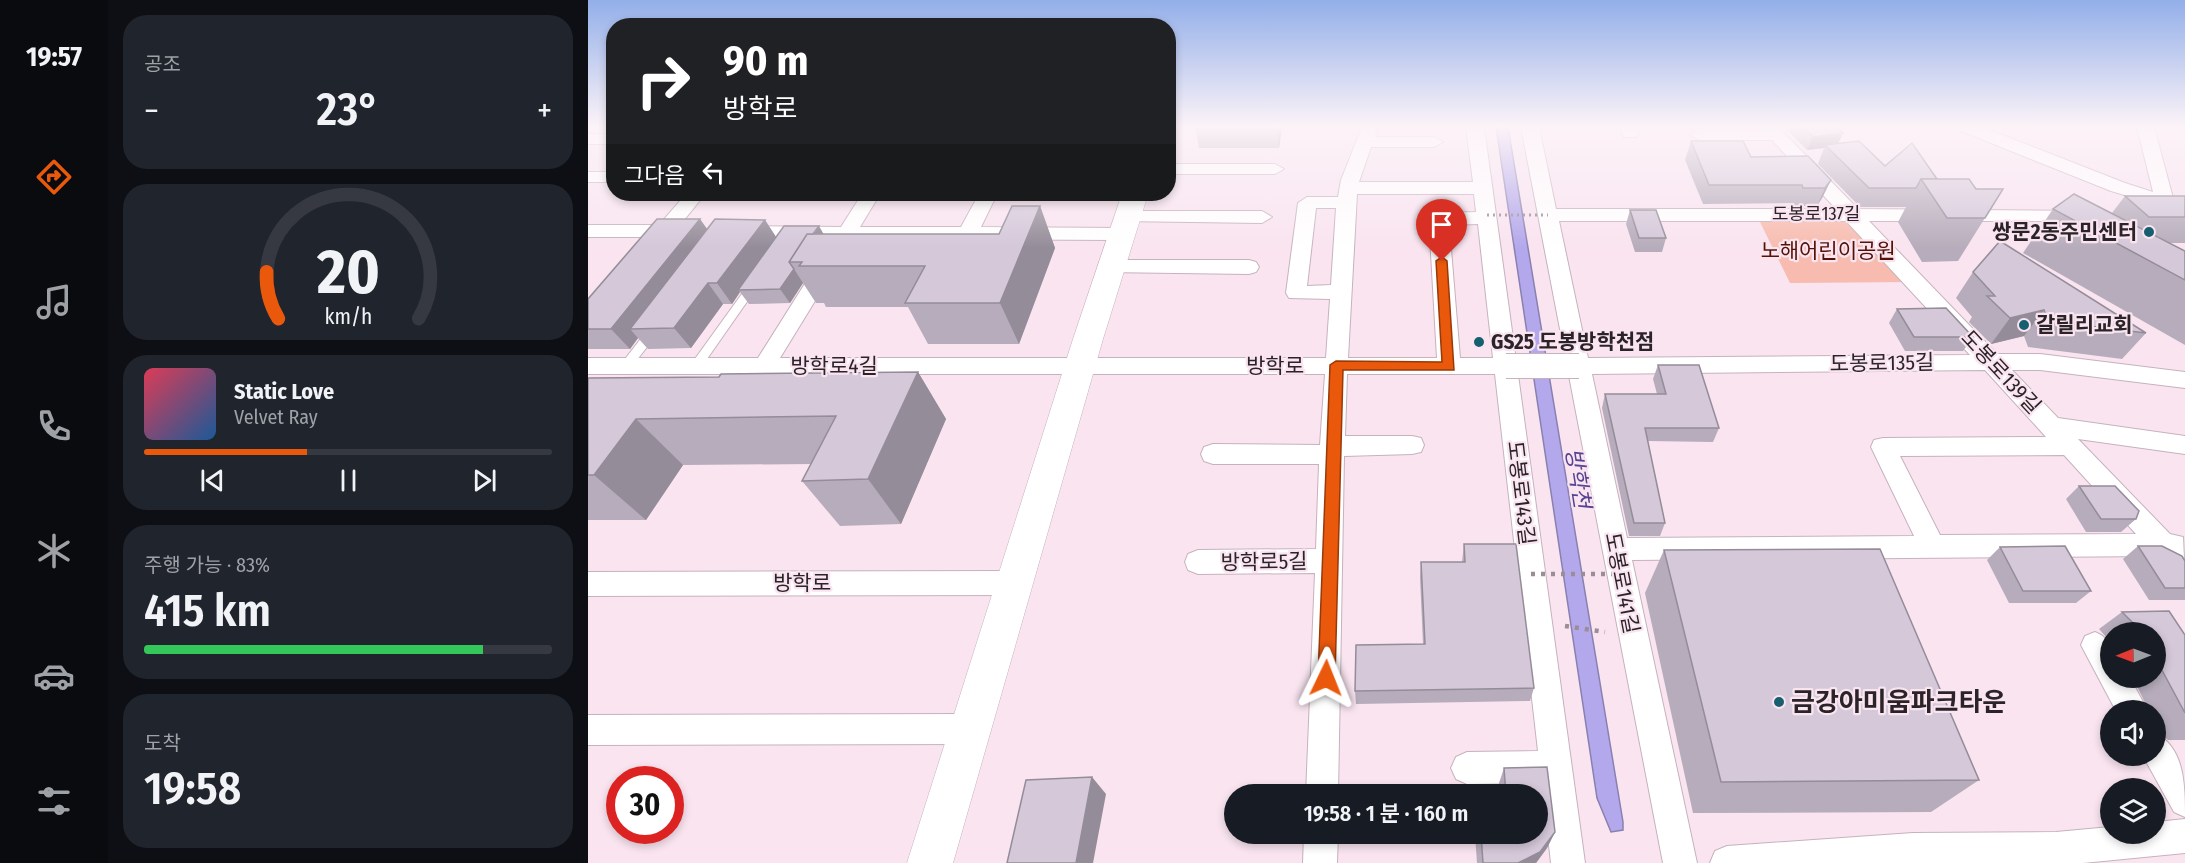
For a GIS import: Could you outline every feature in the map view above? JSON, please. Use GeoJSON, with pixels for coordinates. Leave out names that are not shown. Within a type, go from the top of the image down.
{"type":"FeatureCollection","features":[{"type":"Feature","properties":{"kind":"main road"},"geometry":{"type":"LineString","coordinates":[[930,863],[1080,365],[1124,228]]}},
{"type":"Feature","properties":{"kind":"street","name":"방학로5길"},"geometry":{"type":"LineString","coordinates":[[1322,784],[1336,365],[1347,195],[1356,167]]}},
{"type":"Feature","properties":{"kind":"street","name":"도봉로143길"},"geometry":{"type":"LineString","coordinates":[[1480,167],[1568,863]]}},
{"type":"Feature","properties":{"kind":"street","name":"도봉로141길"},"geometry":{"type":"LineString","coordinates":[[1538,167],[1677,849]]}},
{"type":"Feature","properties":{"kind":"street","name":"도봉로139길"},"geometry":{"type":"LineString","coordinates":[[1816,167],[1852,214],[1991,362],[2071,446],[2175,545],[2185,568]]}},
{"type":"Feature","properties":{"kind":"street"},"geometry":{"type":"LineString","coordinates":[[2068,167],[2162,208],[2185,214]]}},
{"type":"Feature","properties":{"kind":"street"},"geometry":{"type":"LineString","coordinates":[[2154,167],[2162,208]]}},
{"type":"Feature","properties":{"kind":"street"},"geometry":{"type":"LineString","coordinates":[[1176,169],[1275,169]]}},
{"type":"Feature","properties":{"kind":"street"},"geometry":{"type":"LineString","coordinates":[[588,177],[606,177]]}},
{"type":"Feature","properties":{"kind":"street"},"geometry":{"type":"LineString","coordinates":[[1341,292],[1296,293],[1307,202],[1347,195],[1483,188]]}},
{"type":"Feature","properties":{"kind":"street"},"geometry":{"type":"LineString","coordinates":[[641,258],[690,201]]}},
{"type":"Feature","properties":{"kind":"street"},"geometry":{"type":"LineString","coordinates":[[764,366],[866,201]]}},
{"type":"Feature","properties":{"kind":"street"},"geometry":{"type":"LineString","coordinates":[[968,233],[984,201]]}},
{"type":"Feature","properties":{"kind":"street"},"geometry":{"type":"LineString","coordinates":[[2138,215],[2162,208],[2185,207]]}},
{"type":"Feature","properties":{"kind":"street","name":"도봉로137길"},"geometry":{"type":"LineString","coordinates":[[1548,215],[2084,215],[2103,223]]}},
{"type":"Feature","properties":{"kind":"street"},"geometry":{"type":"LineString","coordinates":[[718,231],[788,237],[846,232],[968,233],[1124,228],[1262,217]]}},
{"type":"Feature","properties":{"kind":"street"},"geometry":{"type":"LineString","coordinates":[[1449,367],[1439,219],[1487,217]]}},
{"type":"Feature","properties":{"kind":"street"},"geometry":{"type":"LineString","coordinates":[[1124,228],[1249,267]]}},
{"type":"Feature","properties":{"kind":"street"},"geometry":{"type":"LineString","coordinates":[[588,231],[697,231]]}},
{"type":"Feature","properties":{"kind":"street","name":"도봉로135길"},"geometry":{"type":"LineString","coordinates":[[1506,366],[1991,362],[2061,364],[2185,380]]}},
{"type":"Feature","properties":{"kind":"street","name":"방학로"},"geometry":{"type":"LineString","coordinates":[[1080,365],[1506,366]]}},
{"type":"Feature","properties":{"kind":"street","name":"방학로4길"},"geometry":{"type":"LineString","coordinates":[[588,366],[764,366],[877,373],[1080,365]]}},
{"type":"Feature","properties":{"kind":"street","name":"도봉로139길"},"geometry":{"type":"LineString","coordinates":[[2052,426],[2185,445]]}},
{"type":"Feature","properties":{"kind":"street"},"geometry":{"type":"LineString","coordinates":[[1213,454],[1412,445]]}},
{"type":"Feature","properties":{"kind":"street","name":"도봉로139길"},"geometry":{"type":"LineString","coordinates":[[1933,548],[1883,447],[2071,446]]}},
{"type":"Feature","properties":{"kind":"street"},"geometry":{"type":"LineString","coordinates":[[1618,562],[1933,548],[2175,545]]}},
{"type":"Feature","properties":{"kind":"street","name":"방학로5길"},"geometry":{"type":"LineString","coordinates":[[1198,562],[1330,561]]}},
{"type":"Feature","properties":{"kind":"street","name":"방학로"},"geometry":{"type":"LineString","coordinates":[[589,585],[1016,583]]}},
{"type":"Feature","properties":{"kind":"street"},"geometry":{"type":"LineString","coordinates":[[2095,645],[2100,654]]}},
{"type":"Feature","properties":{"kind":"street"},"geometry":{"type":"LineString","coordinates":[[588,730],[971,729]]}},
{"type":"Feature","properties":{"kind":"street"},"geometry":{"type":"LineString","coordinates":[[2165,766],[2185,801]]}},
{"type":"Feature","properties":{"kind":"street"},"geometry":{"type":"LineString","coordinates":[[1467,768],[1556,767]]}},
{"type":"Feature","properties":{"kind":"street"},"geometry":{"type":"LineString","coordinates":[[1727,863],[1913,850],[2059,856],[2185,836]]}},
{"type":"Feature","properties":{"kind":"street"},"geometry":{"type":"LineString","coordinates":[[1320,863],[1321,844]]}},
{"type":"Feature","properties":{"kind":"lane"},"geometry":{"type":"LineString","coordinates":[[696,366],[757,280]]}},
{"type":"Feature","properties":{"kind":"lane"},"geometry":{"type":"LineString","coordinates":[[626,366],[660,321]]}},
{"type":"Feature","properties":{"kind":"path"},"geometry":{"type":"LineString","coordinates":[[1487,217],[1548,215]]}},
{"type":"Feature","properties":{"kind":"path"},"geometry":{"type":"LineString","coordinates":[[1531,574],[1618,562]]}},
{"type":"Feature","properties":{"kind":"path"},"geometry":{"type":"LineString","coordinates":[[1565,626],[1599,631]]}},
{"type":"Feature","properties":{"kind":"green space","name":"노해어린이공원"},"geometry":{"type":"Polygon","coordinates":[[[1851,219],[1910,282],[1790,283],[1759,220],[1851,219]]]}},
{"type":"Feature","properties":{"kind":"shaded area"},"geometry":{"type":"Polygon","coordinates":[[[1502,167],[1515,167],[1623,830],[1611,832],[1597,798],[1502,167]]]}},
{"type":"Feature","properties":{"kind":"building"},"geometry":{"type":"Polygon","coordinates":[[[1702,167],[1819,167],[1831,180],[1825,188],[1803,188],[1802,185],[1709,185],[1702,167]]]}},
{"type":"Feature","properties":{"kind":"building"},"geometry":{"type":"Polygon","coordinates":[[[1848,167],[1929,167],[1937,179],[1921,179],[1916,188],[1869,188],[1848,167]]]}},
{"type":"Feature","properties":{"kind":"building"},"geometry":{"type":"Polygon","coordinates":[[[1921,179],[1969,179],[1976,189],[2003,189],[1985,218],[1947,218],[1921,179]]]}},
{"type":"Feature","properties":{"kind":"building"},"geometry":{"type":"Polygon","coordinates":[[[2074,194],[2185,251],[2185,280],[2053,209],[2074,194]]]}},
{"type":"Feature","properties":{"kind":"building"},"geometry":{"type":"Polygon","coordinates":[[[2125,196],[2185,196],[2185,217],[2149,217],[2125,196]]]}},
{"type":"Feature","properties":{"kind":"building"},"geometry":{"type":"Polygon","coordinates":[[[1012,206],[1040,206],[1000,303],[905,303],[925,266],[799,266],[802,262],[789,262],[807,234],[999,234],[1012,206]]]}},
{"type":"Feature","properties":{"kind":"building"},"geometry":{"type":"Polygon","coordinates":[[[1630,210],[1656,210],[1666,238],[1639,238],[1630,210]]]}},
{"type":"Feature","properties":{"kind":"building"},"geometry":{"type":"Polygon","coordinates":[[[657,219],[700,219],[611,329],[588,329],[588,299],[657,219]]]}},
{"type":"Feature","properties":{"kind":"building"},"geometry":{"type":"Polygon","coordinates":[[[715,219],[765,220],[717,283],[708,283],[674,328],[630,329],[715,219]]]}},
{"type":"Feature","properties":{"kind":"building"},"geometry":{"type":"Polygon","coordinates":[[[784,226],[819,226],[813,234],[807,234],[789,262],[794,269],[780,289],[738,290],[784,226]]]}},
{"type":"Feature","properties":{"kind":"building"},"geometry":{"type":"Polygon","coordinates":[[[2000,241],[2146,333],[2048,321],[2044,310],[2010,318],[1987,296],[1995,296],[1973,272],[2000,241]]]}},
{"type":"Feature","properties":{"kind":"building"},"geometry":{"type":"Polygon","coordinates":[[[1946,308],[1973,337],[1914,337],[1897,309],[1946,308]]]}},
{"type":"Feature","properties":{"kind":"building"},"geometry":{"type":"Polygon","coordinates":[[[1658,365],[1699,365],[1719,428],[1645,428],[1665,523],[1634,523],[1605,394],[1666,394],[1658,365]]]}},
{"type":"Feature","properties":{"kind":"building"},"geometry":{"type":"Polygon","coordinates":[[[918,372],[868,479],[802,481],[836,416],[636,419],[594,475],[588,475],[588,378],[918,372]]]}},
{"type":"Feature","properties":{"kind":"building"},"geometry":{"type":"Polygon","coordinates":[[[2079,486],[2115,486],[2139,511],[2136,519],[2101,519],[2079,486]]]}},
{"type":"Feature","properties":{"kind":"building"},"geometry":{"type":"Polygon","coordinates":[[[1464,544],[1516,544],[1534,688],[1355,691],[1356,645],[1425,644],[1421,562],[1465,562],[1464,544]]]}},
{"type":"Feature","properties":{"kind":"building"},"geometry":{"type":"Polygon","coordinates":[[[2065,546],[2091,591],[2023,591],[2000,547],[2065,546]]]}},
{"type":"Feature","properties":{"kind":"building"},"geometry":{"type":"Polygon","coordinates":[[[2138,546],[2162,546],[2182,556],[2185,561],[2185,588],[2165,588],[2138,546]]]}},
{"type":"Feature","properties":{"kind":"building","name":"금강아미움파크타운"},"geometry":{"type":"Polygon","coordinates":[[[1880,549],[1979,780],[1721,782],[1664,550],[1880,549]]]}},
{"type":"Feature","properties":{"kind":"building"},"geometry":{"type":"Polygon","coordinates":[[[2169,611],[2185,635],[2185,713],[2166,678],[2166,622],[2132,622],[2122,612],[2169,611]]]}},
{"type":"Feature","properties":{"kind":"building"},"geometry":{"type":"Polygon","coordinates":[[[1547,767],[1555,832],[1548,841],[1548,784],[1505,784],[1504,768],[1547,767]]]}},
{"type":"Feature","properties":{"kind":"building"},"geometry":{"type":"Polygon","coordinates":[[[1092,777],[1076,863],[1007,863],[1026,780],[1092,777]]]}},
{"type":"Feature","properties":{"kind":"building"},"geometry":{"type":"Polygon","coordinates":[[[1482,844],[1546,844],[1540,852],[1518,863],[1483,863],[1482,844]]]}},
{"type":"Feature","properties":{"kind":"place","name":"쌍문2동주민센터"},"geometry":{"type":"Point","coordinates":[2149,232]}},
{"type":"Feature","properties":{"kind":"place","name":"갈릴리교회"},"geometry":{"type":"Point","coordinates":[2024,325]}},
{"type":"Feature","properties":{"kind":"place","name":"GS25 도봉방학천점"},"geometry":{"type":"Point","coordinates":[1479,342]}},
{"type":"Feature","properties":{"kind":"place","name":"금강아미움파크타운"},"geometry":{"type":"Point","coordinates":[1779,702]}},
{"type":"Feature","properties":{"kind":"route"},"geometry":{"type":"LineString","coordinates":[[1326,678],[1336,365],[1449,367],[1442,261]]}},
{"type":"Feature","properties":{"kind":"water label","name":"방학천"},"geometry":{"type":"Point","coordinates":[1578,478]}}]}
